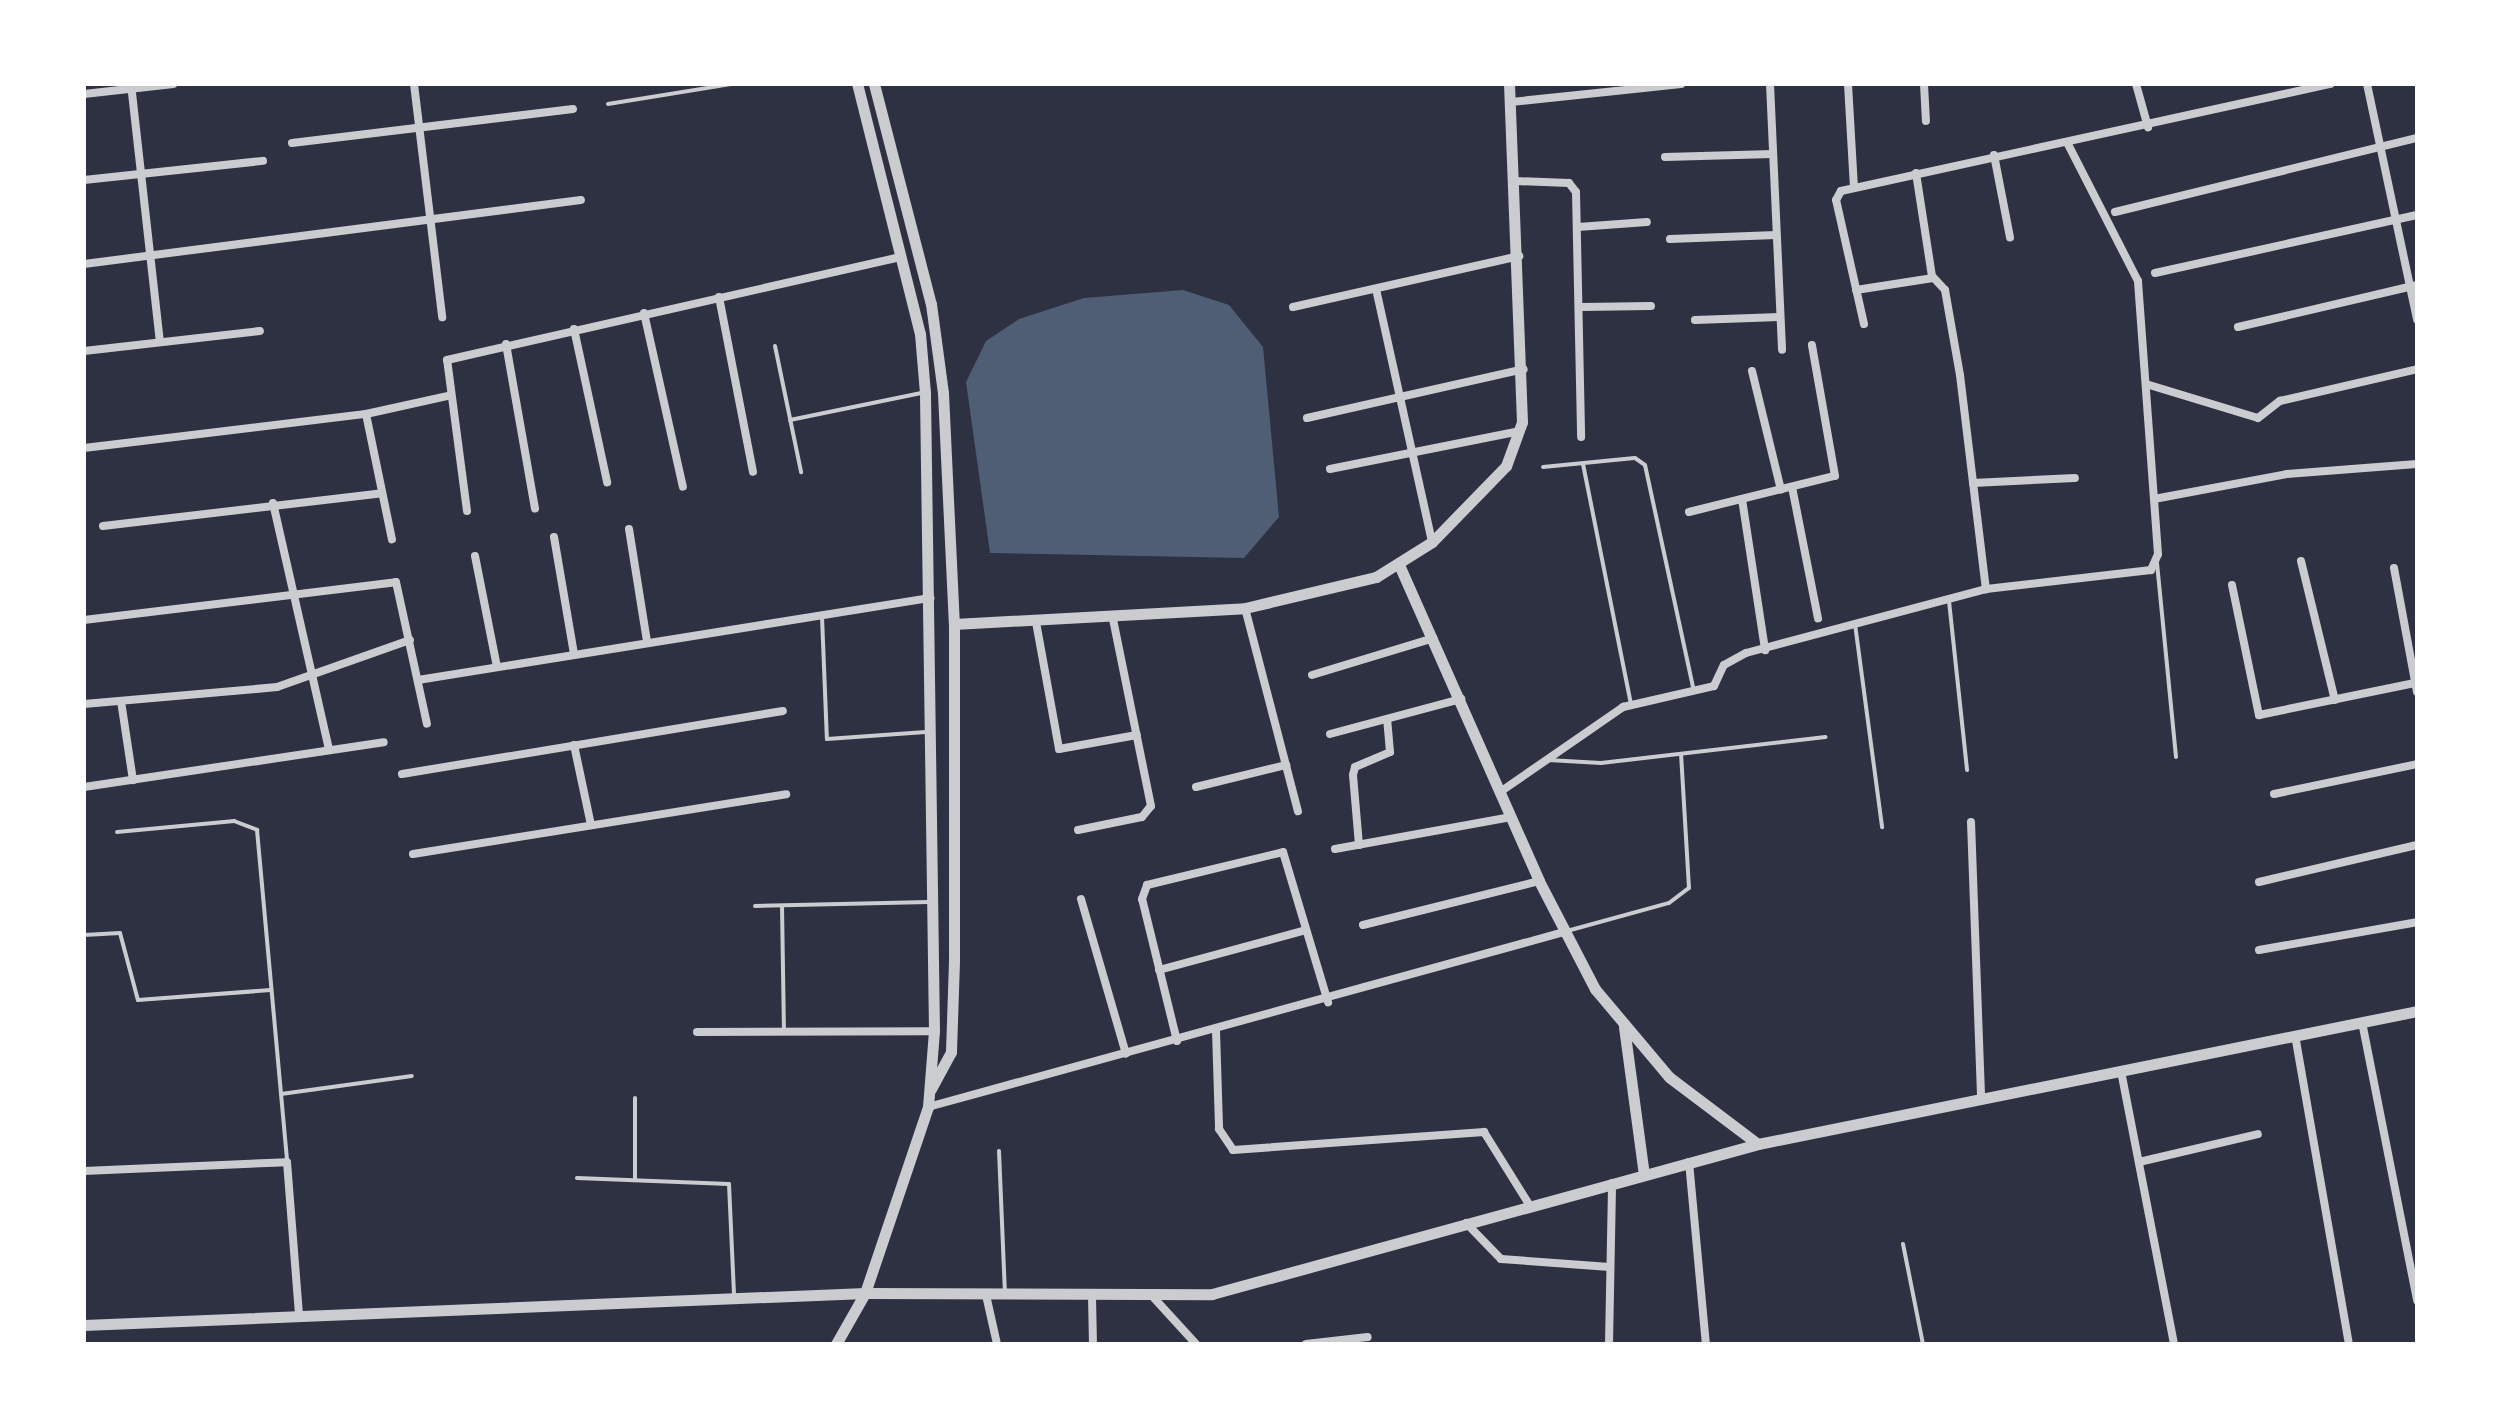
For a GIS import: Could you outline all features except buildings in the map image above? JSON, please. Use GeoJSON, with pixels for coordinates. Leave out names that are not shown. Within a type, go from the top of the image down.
{"type":"FeatureCollection","features":[{"type":"Feature","properties":{"kind":"street"},"geometry":{"type":"LineString","coordinates":[[84,94],[173,84]]}},
{"type":"Feature","properties":{"kind":"street"},"geometry":{"type":"LineString","coordinates":[[414,84],[442,317]]}},
{"type":"Feature","properties":{"kind":"street"},"geometry":{"type":"LineString","coordinates":[[836,1344],[865,1293],[928,1107],[934,1031],[925,393],[901,257],[857,84]]}},
{"type":"Feature","properties":{"kind":"street"},"geometry":{"type":"LineString","coordinates":[[874,84],[939,347],[954,624],[951,1052],[931,1089]]}},
{"type":"Feature","properties":{"kind":"street"},"geometry":{"type":"LineString","coordinates":[[954,624],[1113,620],[1245,608],[1400,567],[1432,542],[1506,466],[1520,431],[1524,369],[1509,84]]}},
{"type":"Feature","properties":{"kind":"street"},"geometry":{"type":"LineString","coordinates":[[1511,102],[1607,88],[1681,84]]}},
{"type":"Feature","properties":{"kind":"street"},"geometry":{"type":"LineString","coordinates":[[1770,84],[1782,350]]}},
{"type":"Feature","properties":{"kind":"street"},"geometry":{"type":"LineString","coordinates":[[1848,84],[1854,188]]}},
{"type":"Feature","properties":{"kind":"street"},"geometry":{"type":"LineString","coordinates":[[1924,84],[1926,121]]}},
{"type":"Feature","properties":{"kind":"street"},"geometry":{"type":"LineString","coordinates":[[2136,84],[2148,127]]}},
{"type":"Feature","properties":{"kind":"street"},"geometry":{"type":"LineString","coordinates":[[1864,324],[1836,200],[1854,188],[1994,155],[2148,127],[2330,84]]}},
{"type":"Feature","properties":{"kind":"street"},"geometry":{"type":"LineString","coordinates":[[2367,84],[2394,220],[2413,286],[2417,320]]}},
{"type":"Feature","properties":{"kind":"street"},"geometry":{"type":"LineString","coordinates":[[131,87],[160,341]]}},
{"type":"Feature","properties":{"kind":"street"},"geometry":{"type":"LineString","coordinates":[[292,143],[573,109]]}},
{"type":"Feature","properties":{"kind":"street"},"geometry":{"type":"LineString","coordinates":[[2115,212],[2417,138]]}},
{"type":"Feature","properties":{"kind":"street"},"geometry":{"type":"LineString","coordinates":[[1500,792],[1631,704],[1714,686],[1732,659],[1986,589],[2143,574],[2157,563],[2137,277],[2067,142]]}},
{"type":"Feature","properties":{"kind":"street"},"geometry":{"type":"LineString","coordinates":[[1665,157],[1773,154]]}},
{"type":"Feature","properties":{"kind":"street"},"geometry":{"type":"LineString","coordinates":[[1994,155],[2010,237]]}},
{"type":"Feature","properties":{"kind":"street"},"geometry":{"type":"LineString","coordinates":[[84,180],[263,161]]}},
{"type":"Feature","properties":{"kind":"street"},"geometry":{"type":"LineString","coordinates":[[1916,173],[1933,278],[1945,290],[1986,589]]}},
{"type":"Feature","properties":{"kind":"street"},"geometry":{"type":"LineString","coordinates":[[1515,181],[1573,184],[1582,307],[1581,437]]}},
{"type":"Feature","properties":{"kind":"street"},"geometry":{"type":"LineString","coordinates":[[84,264],[150,258],[581,200]]}},
{"type":"Feature","properties":{"kind":"street"},"geometry":{"type":"LineString","coordinates":[[2155,273],[2417,215]]}},
{"type":"Feature","properties":{"kind":"street"},"geometry":{"type":"LineString","coordinates":[[1578,227],[1647,222]]}},
{"type":"Feature","properties":{"kind":"street"},"geometry":{"type":"LineString","coordinates":[[1670,239],[1776,235]]}},
{"type":"Feature","properties":{"kind":"street"},"geometry":{"type":"LineString","coordinates":[[1293,307],[1519,256]]}},
{"type":"Feature","properties":{"kind":"street"},"geometry":{"type":"LineString","coordinates":[[467,511],[448,396],[447,360],[506,344],[901,257]]}},
{"type":"Feature","properties":{"kind":"street"},"geometry":{"type":"LineString","coordinates":[[1856,290],[1933,278]]}},
{"type":"Feature","properties":{"kind":"street"},"geometry":{"type":"LineString","coordinates":[[2238,327],[2413,286]]}},
{"type":"Feature","properties":{"kind":"street"},"geometry":{"type":"LineString","coordinates":[[1376,289],[1432,542]]}},
{"type":"Feature","properties":{"kind":"street"},"geometry":{"type":"LineString","coordinates":[[719,297],[753,472]]}},
{"type":"Feature","properties":{"kind":"street"},"geometry":{"type":"LineString","coordinates":[[1582,307],[1651,306]]}},
{"type":"Feature","properties":{"kind":"street"},"geometry":{"type":"LineString","coordinates":[[644,313],[683,487]]}},
{"type":"Feature","properties":{"kind":"street"},"geometry":{"type":"LineString","coordinates":[[1695,320],[1780,317]]}},
{"type":"Feature","properties":{"kind":"street"},"geometry":{"type":"LineString","coordinates":[[574,329],[607,482]]}},
{"type":"Feature","properties":{"kind":"street"},"geometry":{"type":"LineString","coordinates":[[84,351],[260,331]]}},
{"type":"Feature","properties":{"kind":"street"},"geometry":{"type":"LineString","coordinates":[[506,344],[535,508]]}},
{"type":"Feature","properties":{"kind":"street"},"geometry":{"type":"LineString","coordinates":[[1689,512],[1792,487],[1838,469],[1812,345]]}},
{"type":"Feature","properties":{"kind":"street"},"geometry":{"type":"LineString","coordinates":[[1307,418],[1524,369]]}},
{"type":"Feature","properties":{"kind":"street"},"geometry":{"type":"LineString","coordinates":[[2146,384],[2258,418],[2280,401],[2417,369]]}},
{"type":"Feature","properties":{"kind":"street"},"geometry":{"type":"LineString","coordinates":[[1752,371],[1781,490]]}},
{"type":"Feature","properties":{"kind":"street"},"geometry":{"type":"LineString","coordinates":[[84,448],[366,414],[448,396]]}},
{"type":"Feature","properties":{"kind":"street"},"geometry":{"type":"LineString","coordinates":[[366,414],[392,539]]}},
{"type":"Feature","properties":{"kind":"street"},"geometry":{"type":"LineString","coordinates":[[1330,469],[1520,431]]}},
{"type":"Feature","properties":{"kind":"street"},"geometry":{"type":"LineString","coordinates":[[2154,499],[2287,474],[2417,464]]}},
{"type":"Feature","properties":{"kind":"street"},"geometry":{"type":"LineString","coordinates":[[1973,483],[2075,478]]}},
{"type":"Feature","properties":{"kind":"street"},"geometry":{"type":"LineString","coordinates":[[1792,487],[1818,618]]}},
{"type":"Feature","properties":{"kind":"street"},"geometry":{"type":"LineString","coordinates":[[103,526],[273,503],[382,493]]}},
{"type":"Feature","properties":{"kind":"street"},"geometry":{"type":"LineString","coordinates":[[1742,499],[1765,650]]}},
{"type":"Feature","properties":{"kind":"street"},"geometry":{"type":"LineString","coordinates":[[273,503],[329,750]]}},
{"type":"Feature","properties":{"kind":"street"},"geometry":{"type":"LineString","coordinates":[[629,529],[647,642]]}},
{"type":"Feature","properties":{"kind":"street"},"geometry":{"type":"LineString","coordinates":[[554,537],[574,654]]}},
{"type":"Feature","properties":{"kind":"street"},"geometry":{"type":"LineString","coordinates":[[475,556],[497,667]]}},
{"type":"Feature","properties":{"kind":"street"},"geometry":{"type":"LineString","coordinates":[[2301,561],[2335,700]]}},
{"type":"Feature","properties":{"kind":"street"},"geometry":{"type":"LineString","coordinates":[[1400,567],[1435,638],[1539,881],[1564,932],[1623,1026],[1669,1077],[1758,1144]]}},
{"type":"Feature","properties":{"kind":"street"},"geometry":{"type":"LineString","coordinates":[[2232,585],[2259,715],[2416,688],[2394,568]]}},
{"type":"Feature","properties":{"kind":"street"},"geometry":{"type":"LineString","coordinates":[[84,620],[294,598],[396,582],[427,724]]}},
{"type":"Feature","properties":{"kind":"street"},"geometry":{"type":"LineString","coordinates":[[418,680],[930,598]]}},
{"type":"Feature","properties":{"kind":"street"},"geometry":{"type":"LineString","coordinates":[[1245,608],[1298,811]]}},
{"type":"Feature","properties":{"kind":"street"},"geometry":{"type":"LineString","coordinates":[[1078,830],[1149,813],[1137,735],[1113,620]]}},
{"type":"Feature","properties":{"kind":"street"},"geometry":{"type":"LineString","coordinates":[[1036,622],[1059,749],[1137,735]]}},
{"type":"Feature","properties":{"kind":"street"},"geometry":{"type":"LineString","coordinates":[[1312,675],[1435,638]]}},
{"type":"Feature","properties":{"kind":"street"},"geometry":{"type":"LineString","coordinates":[[84,704],[253,691],[311,677],[410,640]]}},
{"type":"Feature","properties":{"kind":"street"},"geometry":{"type":"LineString","coordinates":[[1330,734],[1461,699]]}},
{"type":"Feature","properties":{"kind":"street"},"geometry":{"type":"LineString","coordinates":[[121,701],[133,780]]}},
{"type":"Feature","properties":{"kind":"street"},"geometry":{"type":"LineString","coordinates":[[402,774],[783,711]]}},
{"type":"Feature","properties":{"kind":"street"},"geometry":{"type":"LineString","coordinates":[[1359,845],[1353,775],[1355,767],[1390,752],[1387,719]]}},
{"type":"Feature","properties":{"kind":"street"},"geometry":{"type":"LineString","coordinates":[[84,787],[384,742]]}},
{"type":"Feature","properties":{"kind":"street"},"geometry":{"type":"LineString","coordinates":[[577,744],[591,825]]}},
{"type":"Feature","properties":{"kind":"street"},"geometry":{"type":"LineString","coordinates":[[2274,794],[2417,764]]}},
{"type":"Feature","properties":{"kind":"street"},"geometry":{"type":"LineString","coordinates":[[1196,787],[1286,765]]}},
{"type":"Feature","properties":{"kind":"street"},"geometry":{"type":"LineString","coordinates":[[413,854],[786,794]]}},
{"type":"Feature","properties":{"kind":"street"},"geometry":{"type":"LineString","coordinates":[[1335,849],[1511,817]]}},
{"type":"Feature","properties":{"kind":"street"},"geometry":{"type":"LineString","coordinates":[[1971,822],[1981,1099]]}},
{"type":"Feature","properties":{"kind":"street"},"geometry":{"type":"LineString","coordinates":[[2259,882],[2417,845]]}},
{"type":"Feature","properties":{"kind":"street"},"geometry":{"type":"LineString","coordinates":[[1177,1041],[1142,899],[1147,885],[1283,852],[1328,1002]]}},
{"type":"Feature","properties":{"kind":"street"},"geometry":{"type":"LineString","coordinates":[[1363,925],[1539,881]]}},
{"type":"Feature","properties":{"kind":"street"},"geometry":{"type":"LineString","coordinates":[[1081,899],[1126,1054]]}},
{"type":"Feature","properties":{"kind":"street"},"geometry":{"type":"LineString","coordinates":[[2259,950],[2417,922]]}},
{"type":"Feature","properties":{"kind":"street"},"geometry":{"type":"LineString","coordinates":[[1159,970],[1306,930]]}},
{"type":"Feature","properties":{"kind":"street"},"geometry":{"type":"LineString","coordinates":[[928,1107],[1328,1002],[1564,932]]}},
{"type":"Feature","properties":{"kind":"street"},"geometry":{"type":"LineString","coordinates":[[84,1325],[865,1293],[1154,1298],[1212,1294],[1758,1144],[2417,1011]]}},
{"type":"Feature","properties":{"kind":"street"},"geometry":{"type":"LineString","coordinates":[[2362,1022],[2417,1301]]}},
{"type":"Feature","properties":{"kind":"street"},"geometry":{"type":"LineString","coordinates":[[1623,1026],[1644,1174]]}},
{"type":"Feature","properties":{"kind":"street"},"geometry":{"type":"LineString","coordinates":[[697,1032],[934,1031]]}},
{"type":"Feature","properties":{"kind":"street"},"geometry":{"type":"LineString","coordinates":[[1216,1031],[1219,1129],[1233,1150],[1484,1132],[1530,1206]]}},
{"type":"Feature","properties":{"kind":"street"},"geometry":{"type":"LineString","coordinates":[[2295,1035],[2349,1344]]}},
{"type":"Feature","properties":{"kind":"street"},"geometry":{"type":"LineString","coordinates":[[2121,1071],[2174,1344]]}},
{"type":"Feature","properties":{"kind":"street"},"geometry":{"type":"LineString","coordinates":[[2139,1162],[2258,1134]]}},
{"type":"Feature","properties":{"kind":"street"},"geometry":{"type":"LineString","coordinates":[[84,1171],[287,1162],[299,1316]]}},
{"type":"Feature","properties":{"kind":"street"},"geometry":{"type":"LineString","coordinates":[[1689,1162],[1706,1344]]}},
{"type":"Feature","properties":{"kind":"street"},"geometry":{"type":"LineString","coordinates":[[1609,1344],[1612,1183]]}},
{"type":"Feature","properties":{"kind":"street"},"geometry":{"type":"LineString","coordinates":[[1466,1223],[1501,1259],[1610,1267]]}},
{"type":"Feature","properties":{"kind":"street"},"geometry":{"type":"LineString","coordinates":[[986,1295],[997,1344]]}},
{"type":"Feature","properties":{"kind":"street"},"geometry":{"type":"LineString","coordinates":[[1092,1297],[1093,1344]]}},
{"type":"Feature","properties":{"kind":"street"},"geometry":{"type":"LineString","coordinates":[[1154,1298],[1196,1344]]}},
{"type":"Feature","properties":{"kind":"street"},"geometry":{"type":"LineString","coordinates":[[1306,1344],[1368,1337]]}},
{"type":"Feature","properties":{"kind":"lane"},"geometry":{"type":"LineString","coordinates":[[608,104],[732,84]]}},
{"type":"Feature","properties":{"kind":"lane"},"geometry":{"type":"LineString","coordinates":[[775,346],[801,472]]}},
{"type":"Feature","properties":{"kind":"lane"},"geometry":{"type":"LineString","coordinates":[[790,420],[925,393]]}},
{"type":"Feature","properties":{"kind":"lane"},"geometry":{"type":"LineString","coordinates":[[1543,467],[1635,458],[1645,465],[1694,691]]}},
{"type":"Feature","properties":{"kind":"lane"},"geometry":{"type":"LineString","coordinates":[[1583,464],[1631,704]]}},
{"type":"Feature","properties":{"kind":"lane"},"geometry":{"type":"LineString","coordinates":[[2157,563],[2176,757]]}},
{"type":"Feature","properties":{"kind":"lane"},"geometry":{"type":"LineString","coordinates":[[1949,598],[1967,770]]}},
{"type":"Feature","properties":{"kind":"lane"},"geometry":{"type":"LineString","coordinates":[[822,615],[827,739],[932,732]]}},
{"type":"Feature","properties":{"kind":"lane"},"geometry":{"type":"LineString","coordinates":[[1855,624],[1882,827]]}},
{"type":"Feature","properties":{"kind":"lane"},"geometry":{"type":"LineString","coordinates":[[1546,760],[1583,765],[1826,737]]}},
{"type":"Feature","properties":{"kind":"lane"},"geometry":{"type":"LineString","coordinates":[[1564,932],[1669,903],[1689,888],[1681,754]]}},
{"type":"Feature","properties":{"kind":"lane"},"geometry":{"type":"LineString","coordinates":[[117,832],[234,821],[257,830],[287,1162]]}},
{"type":"Feature","properties":{"kind":"lane"},"geometry":{"type":"LineString","coordinates":[[755,906],[933,902]]}},
{"type":"Feature","properties":{"kind":"lane"},"geometry":{"type":"LineString","coordinates":[[782,905],[784,1032]]}},
{"type":"Feature","properties":{"kind":"lane"},"geometry":{"type":"LineString","coordinates":[[84,935],[120,933],[138,1000],[271,990]]}},
{"type":"Feature","properties":{"kind":"lane"},"geometry":{"type":"LineString","coordinates":[[281,1094],[412,1076]]}},
{"type":"Feature","properties":{"kind":"lane"},"geometry":{"type":"LineString","coordinates":[[635,1098],[635,1178]]}},
{"type":"Feature","properties":{"kind":"lane"},"geometry":{"type":"LineString","coordinates":[[999,1151],[1006,1295]]}},
{"type":"Feature","properties":{"kind":"lane"},"geometry":{"type":"LineString","coordinates":[[577,1178],[729,1184],[734,1298]]}},
{"type":"Feature","properties":{"kind":"lane"},"geometry":{"type":"LineString","coordinates":[[1903,1244],[1923,1344]]}},
{"type":"Feature","properties":{"kind":"water"},"geometry":{"type":"Polygon","coordinates":[[[1183,290],[1229,305],[1263,347],[1279,517],[1244,558],[990,553],[966,382],[986,341],[1019,319],[1084,298],[1183,290]]]}}]}
